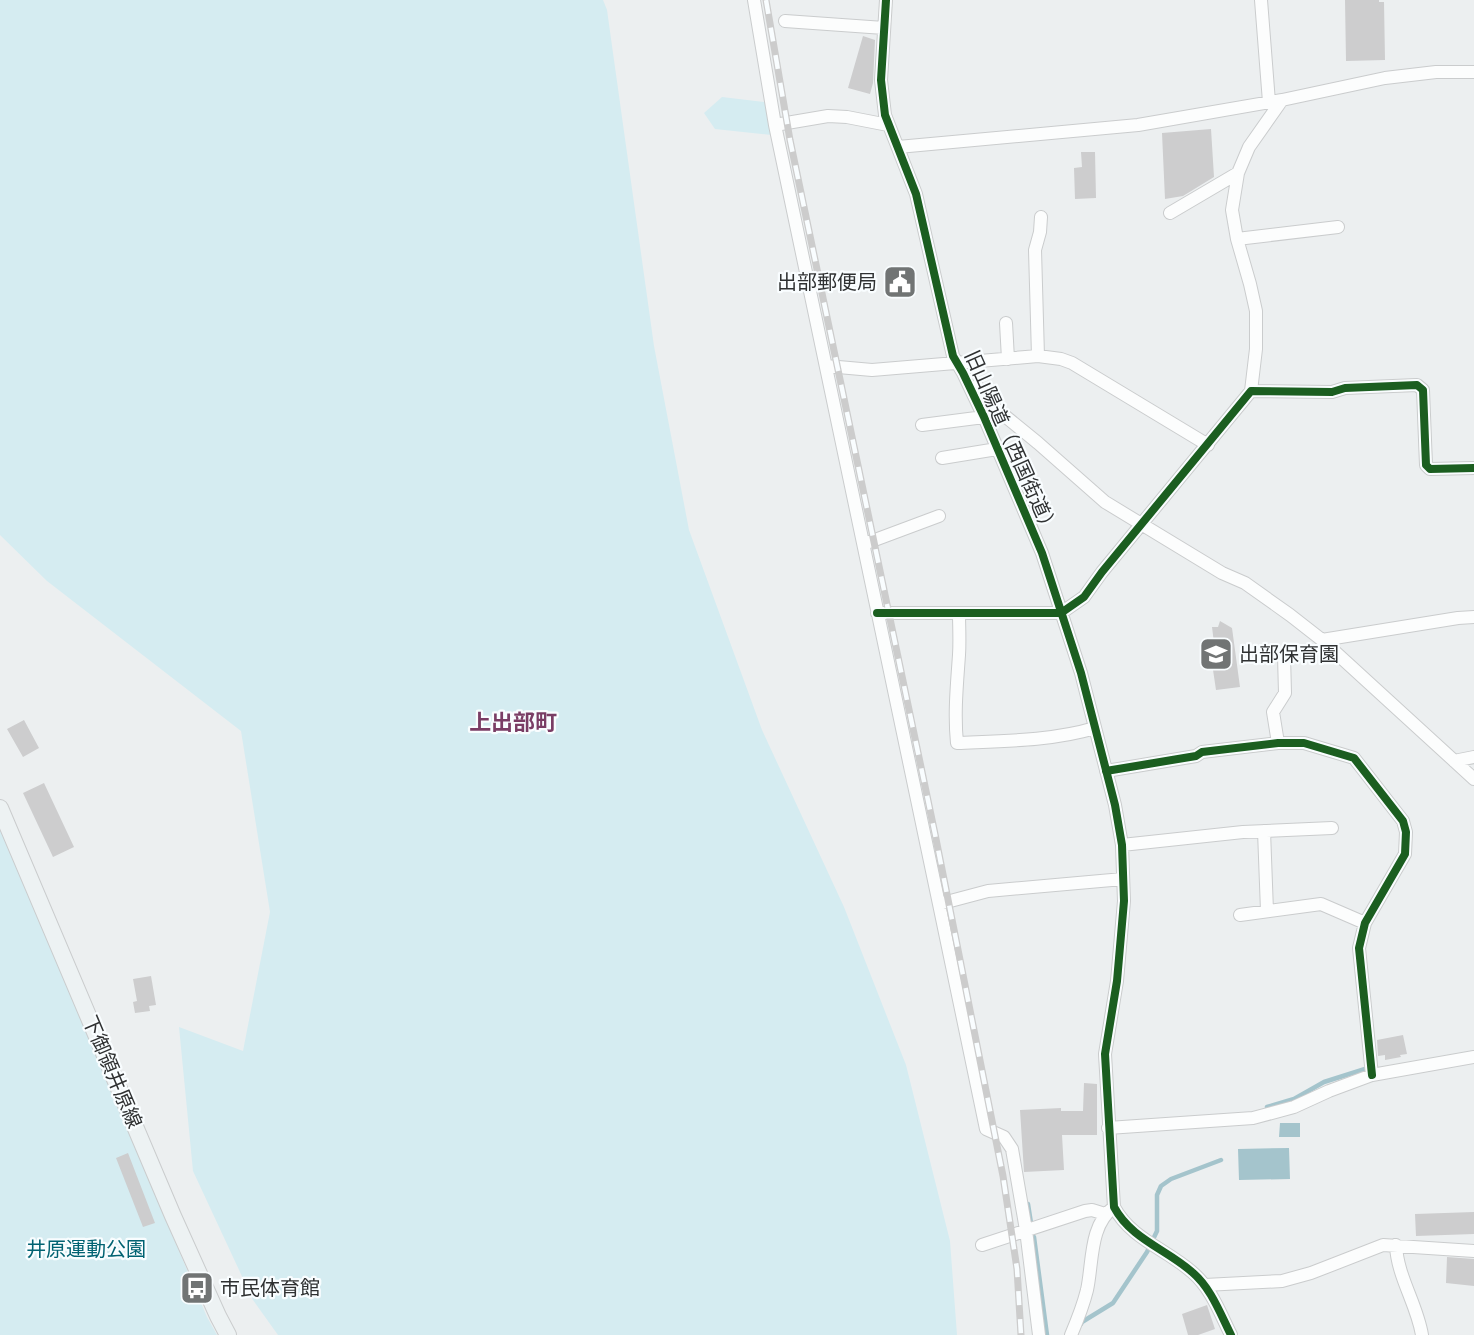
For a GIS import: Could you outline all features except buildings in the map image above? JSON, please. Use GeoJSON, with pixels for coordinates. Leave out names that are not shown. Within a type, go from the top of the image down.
{"type":"FeatureCollection","features":[{"type":"Feature","properties":{"kind":"main road","name":"下御領井原線"},"geometry":{"type":"LineString","coordinates":[[0,808],[173,1216],[228,1335]]}},
{"type":"Feature","properties":{"kind":"street"},"geometry":{"type":"LineString","coordinates":[[753,0],[776,125],[986,1129],[1004,1137],[1011,1149],[1026,1230],[1039,1335]]}},
{"type":"Feature","properties":{"kind":"street","name":"旧山陽道（西国街道）"},"geometry":{"type":"LineString","coordinates":[[886,0],[882,99],[888,125],[916,194],[949,342],[953,356],[984,417],[1042,553],[1081,674],[1115,805],[1122,845],[1124,879],[1123,929],[1105,1054],[1109,1210]]}},
{"type":"Feature","properties":{"kind":"street"},"geometry":{"type":"LineString","coordinates":[[1261,0],[1269,102]]}},
{"type":"Feature","properties":{"kind":"street"},"geometry":{"type":"LineString","coordinates":[[785,21],[884,28]]}},
{"type":"Feature","properties":{"kind":"street"},"geometry":{"type":"LineString","coordinates":[[898,147],[1138,125],[1282,100],[1385,78],[1436,72],[1474,72]]}},
{"type":"Feature","properties":{"kind":"street"},"geometry":{"type":"LineString","coordinates":[[877,613],[1061,613],[1084,597],[1251,391],[1256,349],[1256,310],[1237,239],[1232,210],[1238,173],[1253,140],[1282,100]]}},
{"type":"Feature","properties":{"kind":"street"},"geometry":{"type":"LineString","coordinates":[[776,125],[828,116],[847,117],[888,125]]}},
{"type":"Feature","properties":{"kind":"street"},"geometry":{"type":"LineString","coordinates":[[1170,213],[1238,173]]}},
{"type":"Feature","properties":{"kind":"street"},"geometry":{"type":"LineString","coordinates":[[1038,356],[1035,250],[1041,217]]}},
{"type":"Feature","properties":{"kind":"street"},"geometry":{"type":"LineString","coordinates":[[1237,239],[1338,227]]}},
{"type":"Feature","properties":{"kind":"street"},"geometry":{"type":"LineString","coordinates":[[1006,323],[1008,359]]}},
{"type":"Feature","properties":{"kind":"street"},"geometry":{"type":"LineString","coordinates":[[827,366],[872,370],[1038,356],[1061,358],[1208,445]]}},
{"type":"Feature","properties":{"kind":"street"},"geometry":{"type":"LineString","coordinates":[[957,364],[971,373],[983,398],[1038,442],[1105,502],[1222,573],[1245,583],[1290,615],[1322,640],[1474,779]]}},
{"type":"Feature","properties":{"kind":"street"},"geometry":{"type":"LineString","coordinates":[[1251,391],[1332,392],[1346,388],[1417,385],[1423,390],[1426,465],[1430,469],[1474,468]]}},
{"type":"Feature","properties":{"kind":"street"},"geometry":{"type":"LineString","coordinates":[[922,425],[984,417]]}},
{"type":"Feature","properties":{"kind":"street"},"geometry":{"type":"LineString","coordinates":[[942,458],[998,449]]}},
{"type":"Feature","properties":{"kind":"street"},"geometry":{"type":"LineString","coordinates":[[864,544],[939,516]]}},
{"type":"Feature","properties":{"kind":"street"},"geometry":{"type":"LineString","coordinates":[[959,613],[955,723],[957,743],[1021,740],[1095,728]]}},
{"type":"Feature","properties":{"kind":"street"},"geometry":{"type":"LineString","coordinates":[[1322,640],[1474,617]]}},
{"type":"Feature","properties":{"kind":"street"},"geometry":{"type":"LineString","coordinates":[[1278,743],[1273,712],[1285,693],[1284,656]]}},
{"type":"Feature","properties":{"kind":"street"},"geometry":{"type":"LineString","coordinates":[[1106,771],[1196,756],[1202,752],[1278,743],[1305,743],[1354,758],[1403,821],[1406,832],[1405,854],[1365,923],[1359,948],[1372,1075]]}},
{"type":"Feature","properties":{"kind":"street"},"geometry":{"type":"LineString","coordinates":[[1454,761],[1474,757]]}},
{"type":"Feature","properties":{"kind":"street"},"geometry":{"type":"LineString","coordinates":[[1122,845],[1264,831],[1332,828]]}},
{"type":"Feature","properties":{"kind":"street"},"geometry":{"type":"LineString","coordinates":[[1264,831],[1267,911]]}},
{"type":"Feature","properties":{"kind":"street"},"geometry":{"type":"LineString","coordinates":[[939,904],[988,891],[1124,879]]}},
{"type":"Feature","properties":{"kind":"street"},"geometry":{"type":"LineString","coordinates":[[1240,915],[1321,904],[1365,923]]}},
{"type":"Feature","properties":{"kind":"street"},"geometry":{"type":"LineString","coordinates":[[1108,1128],[1253,1118],[1294,1107],[1329,1090],[1372,1075],[1474,1057]]}},
{"type":"Feature","properties":{"kind":"street"},"geometry":{"type":"LineString","coordinates":[[1071,1335],[1086,1291],[1095,1237],[1109,1210]]}},
{"type":"Feature","properties":{"kind":"street"},"geometry":{"type":"LineString","coordinates":[[982,1245],[1085,1211],[1109,1210],[1131,1231],[1184,1265],[1205,1285],[1230,1335]]}},
{"type":"Feature","properties":{"kind":"street"},"geometry":{"type":"LineString","coordinates":[[1205,1285],[1282,1281],[1311,1273],[1383,1245],[1474,1251]]}},
{"type":"Feature","properties":{"kind":"street"},"geometry":{"type":"LineString","coordinates":[[1396,1245],[1396,1260],[1416,1307],[1422,1335]]}},
{"type":"Feature","properties":{"kind":"green space"},"geometry":{"type":"Polygon","coordinates":[[[0,0],[603,0],[607,10],[654,346],[689,530],[762,730],[844,907],[906,1065],[950,1241],[957,1335],[278,1335],[253,1300],[193,1171],[179,1027],[243,1051],[270,912],[241,731],[47,581],[0,535],[0,0]]]}},
{"type":"Feature","properties":{"kind":"green space"},"geometry":{"type":"Polygon","coordinates":[[[722,97],[765,102],[772,135],[715,129],[704,113],[722,97]]]}},
{"type":"Feature","properties":{"kind":"green space","name":"井原運動公園"},"geometry":{"type":"Polygon","coordinates":[[[0,827],[207,1317],[217,1335],[0,1335],[0,827]]]}},
{"type":"Feature","properties":{"kind":"shaded area"},"geometry":{"type":"Polygon","coordinates":[[[1280,1123],[1300,1123],[1300,1137],[1279,1137],[1280,1123]]]}},
{"type":"Feature","properties":{"kind":"shaded area"},"geometry":{"type":"Polygon","coordinates":[[[1289,1148],[1290,1179],[1239,1180],[1238,1149],[1289,1148]]]}},
{"type":"Feature","properties":{"kind":"waterway"},"geometry":{"type":"LineString","coordinates":[[1267,1107],[1294,1099],[1324,1082],[1365,1069]]}},
{"type":"Feature","properties":{"kind":"waterway"},"geometry":{"type":"LineString","coordinates":[[1081,1324],[1113,1303],[1147,1252],[1157,1231],[1157,1195],[1161,1186],[1171,1179],[1221,1160]]}},
{"type":"Feature","properties":{"kind":"waterway"},"geometry":{"type":"LineString","coordinates":[[1028,1204],[1031,1223]]}},
{"type":"Feature","properties":{"kind":"waterway"},"geometry":{"type":"LineString","coordinates":[[1034,1237],[1047,1335]]}},
{"type":"Feature","properties":{"kind":"railway"},"geometry":{"type":"LineString","coordinates":[[766,0],[790,140],[935,834],[1003,1176],[1017,1269],[1021,1335]]}},
{"type":"Feature","properties":{"kind":"cycle path"},"geometry":{"type":"LineString","coordinates":[[886,0],[881,80],[885,115],[916,194],[953,356],[984,417],[1042,553],[1081,673],[1115,805],[1122,845],[1124,901],[1117,981],[1105,1054],[1114,1207],[1121,1218],[1139,1236],[1199,1278],[1214,1301],[1231,1335]]}},
{"type":"Feature","properties":{"kind":"cycle path"},"geometry":{"type":"LineString","coordinates":[[877,613],[1061,613],[1084,597],[1251,391],[1332,392],[1345,388],[1417,385],[1423,390],[1426,465],[1430,469],[1474,468]]}},
{"type":"Feature","properties":{"kind":"cycle path"},"geometry":{"type":"LineString","coordinates":[[1106,771],[1196,756],[1202,752],[1278,743],[1304,743],[1354,758],[1403,821],[1406,832],[1405,854],[1365,923],[1359,948],[1372,1075]]}},
{"type":"Feature","properties":{"kind":"place","name":"出部郵便局"},"geometry":{"type":"Point","coordinates":[900,282]}},
{"type":"Feature","properties":{"kind":"place","name":"出部保育園"},"geometry":{"type":"Point","coordinates":[1216,654]}},
{"type":"Feature","properties":{"kind":"place","name":"市民体育館"},"geometry":{"type":"Point","coordinates":[197,1288]}},
{"type":"Feature","properties":{"kind":"district","name":"上出部町"},"geometry":{"type":"Point","coordinates":[513,723]}}]}
